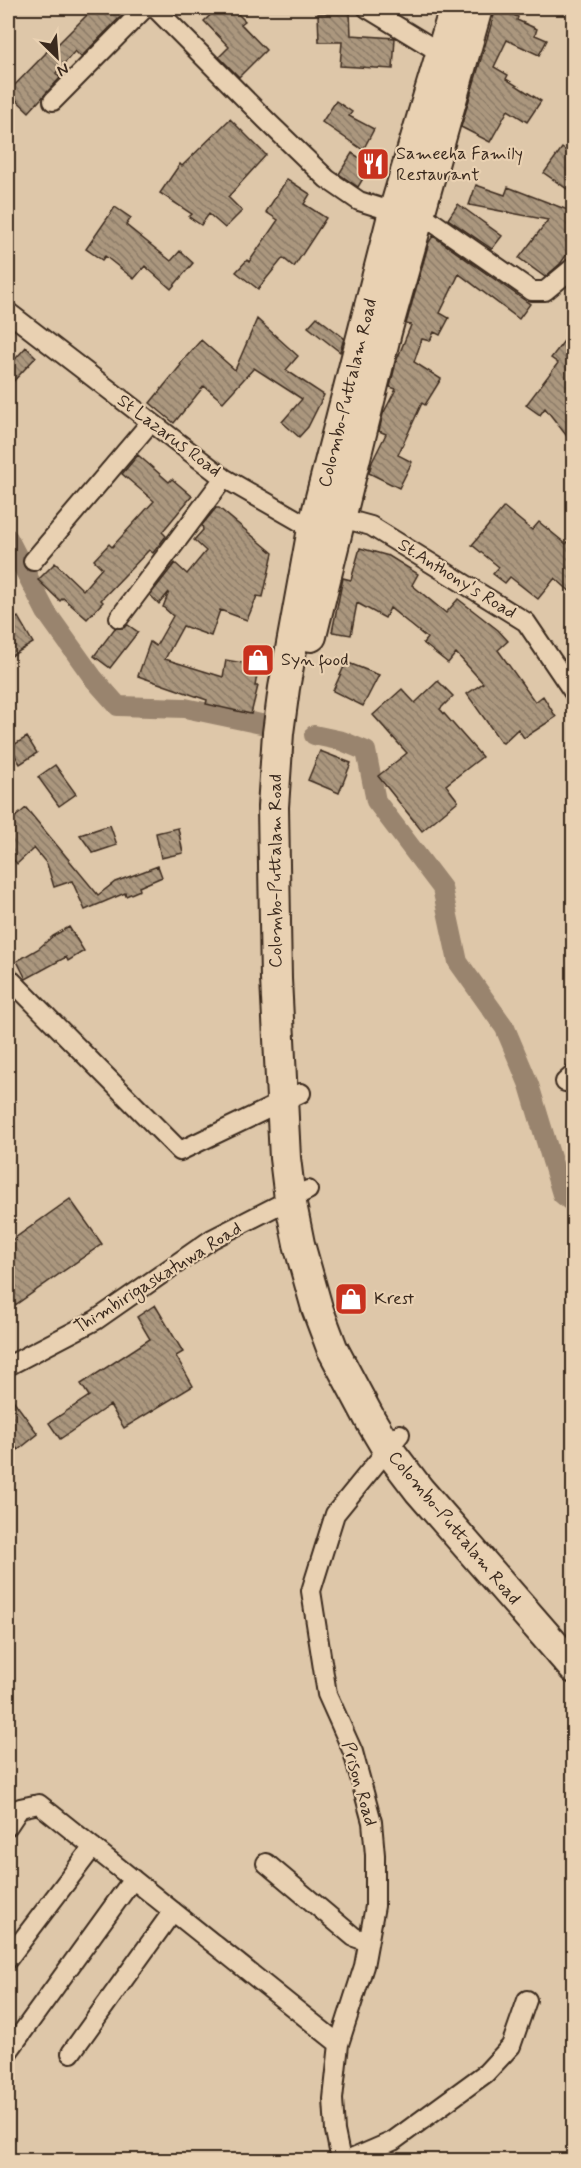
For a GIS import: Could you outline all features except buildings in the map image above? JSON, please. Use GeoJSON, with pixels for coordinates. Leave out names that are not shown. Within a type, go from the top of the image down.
{"type":"FeatureCollection","features":[{"type":"Feature","properties":{"kind":"highway","name":"Colombo-Puttalam Road"},"geometry":{"type":"LineString","coordinates":[[292,1097],[291,807],[293,766],[309,643],[342,518],[386,332],[407,213],[441,53],[455,8]]}},
{"type":"Feature","properties":{"kind":"highway","name":"Colombo-Puttalam Road"},"geometry":{"type":"LineString","coordinates":[[477,8],[407,213],[313,529],[278,733],[273,807],[273,885],[299,1194],[348,1339],[393,1441],[419,1490],[573,1668]]}},
{"type":"Feature","properties":{"kind":"highway","name":"Colombo-Puttalam Road"},"geometry":{"type":"LineString","coordinates":[[393,1441],[486,1543],[573,1645]]}},
{"type":"Feature","properties":{"kind":"street"},"geometry":{"type":"LineString","coordinates":[[53,101],[145,8]]}},
{"type":"Feature","properties":{"kind":"street"},"geometry":{"type":"LineString","coordinates":[[155,8],[327,179],[359,201],[407,213],[532,291],[545,291],[573,267]]}},
{"type":"Feature","properties":{"kind":"street"},"geometry":{"type":"LineString","coordinates":[[367,8],[441,53]]}},
{"type":"Feature","properties":{"kind":"street","name":"St Lazarus Road"},"geometry":{"type":"LineString","coordinates":[[8,312],[224,478],[313,529]]}},
{"type":"Feature","properties":{"kind":"street"},"geometry":{"type":"LineString","coordinates":[[33,561],[150,423]]}},
{"type":"Feature","properties":{"kind":"street"},"geometry":{"type":"LineString","coordinates":[[119,618],[224,478]]}},
{"type":"Feature","properties":{"kind":"street"},"geometry":{"type":"LineString","coordinates":[[313,529],[342,518]]}},
{"type":"Feature","properties":{"kind":"street","name":"St.Anthony's Road"},"geometry":{"type":"LineString","coordinates":[[342,518],[371,526],[526,622],[573,693]]}},
{"type":"Feature","properties":{"kind":"street"},"geometry":{"type":"LineString","coordinates":[[8,977],[180,1151],[292,1097]]}},
{"type":"Feature","properties":{"kind":"street","name":"Thimbirigaskatuwa Road"},"geometry":{"type":"LineString","coordinates":[[8,1366],[96,1320],[212,1239],[299,1194]]}},
{"type":"Feature","properties":{"kind":"street","name":"Prison Road"},"geometry":{"type":"LineString","coordinates":[[341,2160],[335,2131],[333,2098],[339,2044],[364,1966],[375,1906],[375,1855],[372,1822],[353,1752],[327,1694],[310,1591],[335,1514],[393,1441]]}},
{"type":"Feature","properties":{"kind":"street"},"geometry":{"type":"LineString","coordinates":[[8,1826],[20,1808],[39,1804],[339,2044]]}},
{"type":"Feature","properties":{"kind":"street"},"geometry":{"type":"LineString","coordinates":[[8,1959],[93,1847]]}},
{"type":"Feature","properties":{"kind":"street"},"geometry":{"type":"LineString","coordinates":[[266,1863],[354,1937],[368,1942]]}},
{"type":"Feature","properties":{"kind":"street"},"geometry":{"type":"LineString","coordinates":[[8,2052],[133,1879]]}},
{"type":"Feature","properties":{"kind":"street"},"geometry":{"type":"LineString","coordinates":[[70,2053],[173,1911]]}},
{"type":"Feature","properties":{"kind":"street"},"geometry":{"type":"LineString","coordinates":[[349,2160],[393,2141],[486,2073],[511,2046],[528,2000]]}},
{"type":"Feature","properties":{"kind":"waterway"},"geometry":{"type":"LineString","coordinates":[[8,538],[46,612],[94,679],[118,706],[185,708],[261,724]]}},
{"type":"Feature","properties":{"kind":"waterway"},"geometry":{"type":"LineString","coordinates":[[314,735],[342,741],[366,751],[376,801],[442,888],[458,962],[505,1028],[529,1085],[562,1194],[574,1204]]}},
{"type":"Feature","properties":{"kind":"place","name":"Sameeha Family Restaurant"},"geometry":{"type":"Point","coordinates":[373,164]}},
{"type":"Feature","properties":{"kind":"place","name":"Syn food"},"geometry":{"type":"Point","coordinates":[258,660]}},
{"type":"Feature","properties":{"kind":"place","name":"Krest"},"geometry":{"type":"Point","coordinates":[351,1299]}}]}
